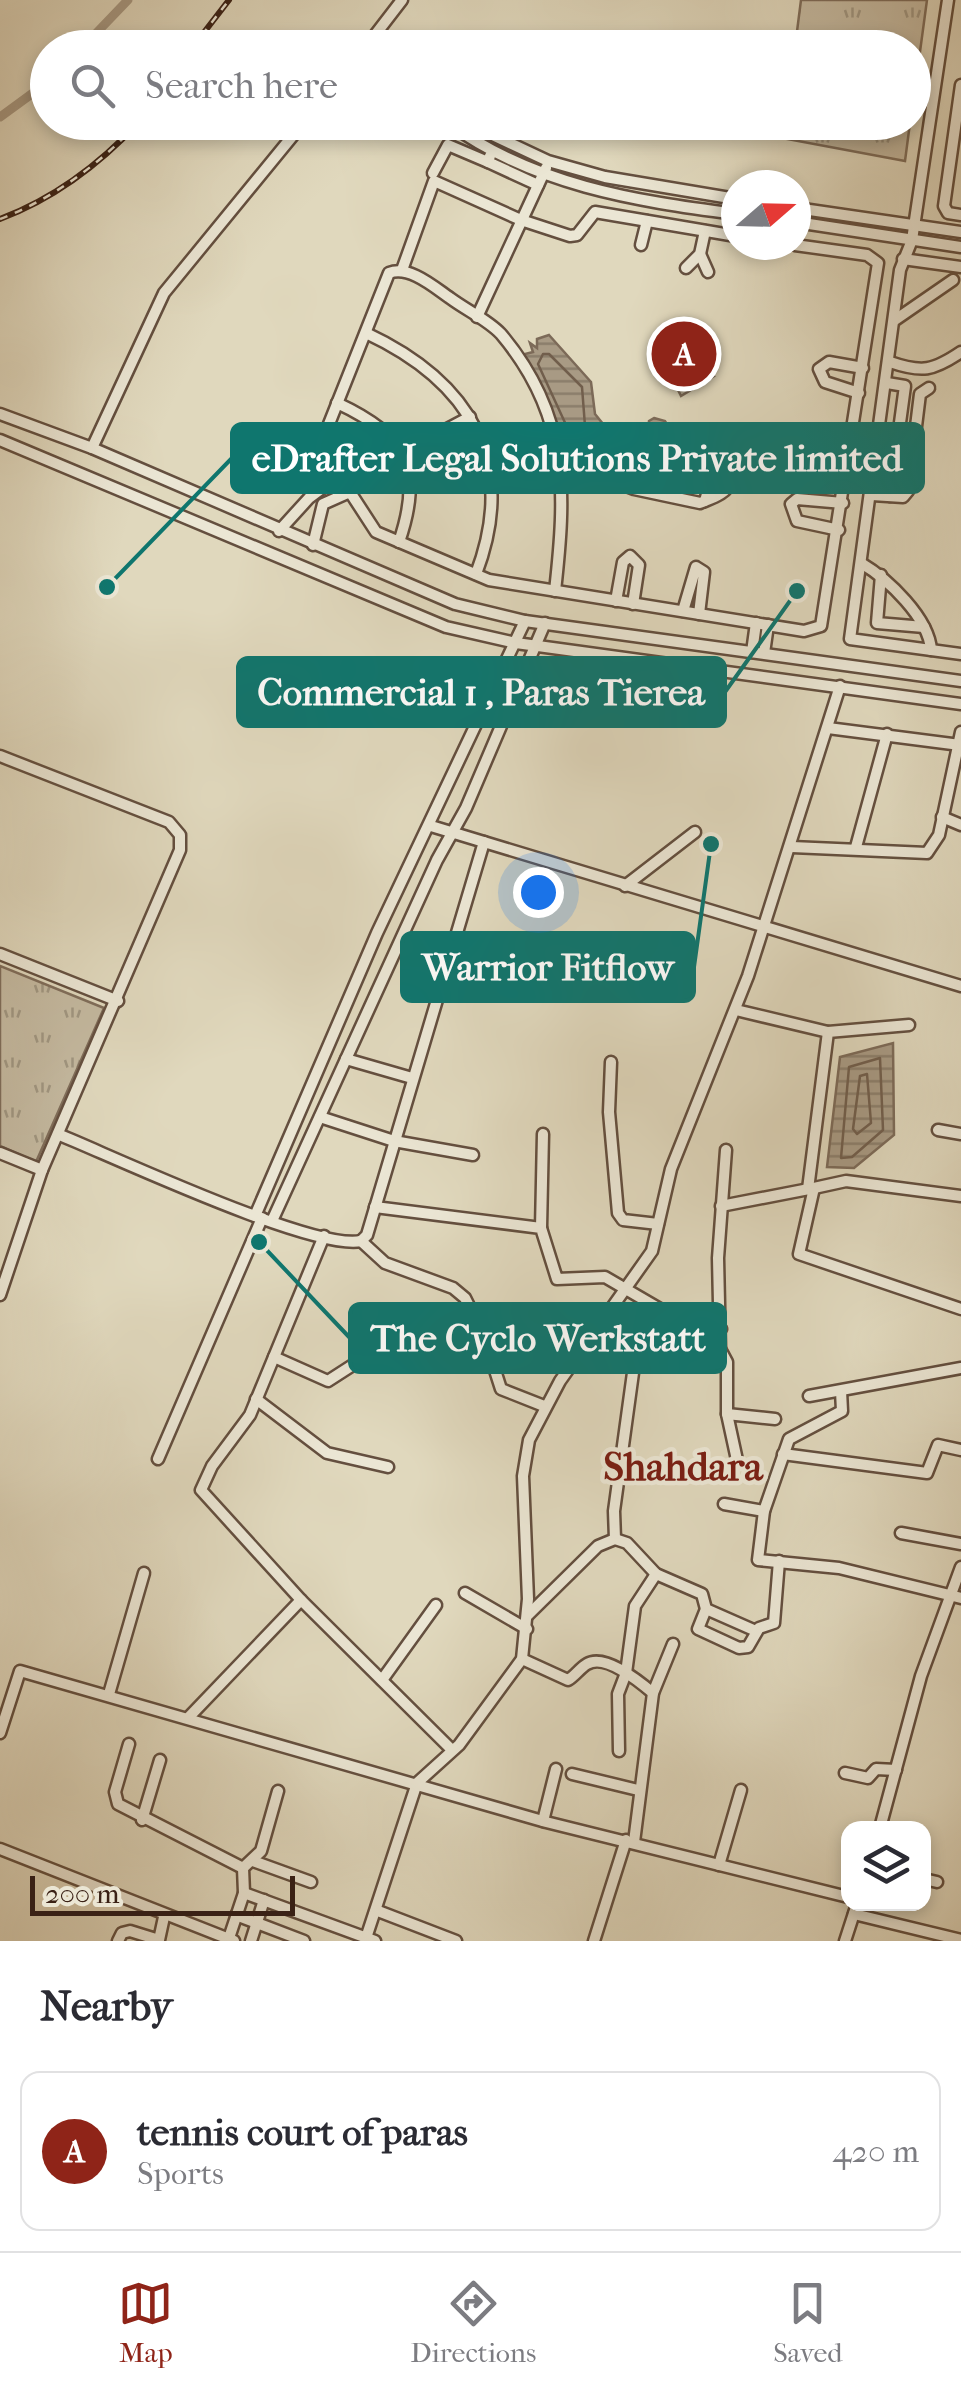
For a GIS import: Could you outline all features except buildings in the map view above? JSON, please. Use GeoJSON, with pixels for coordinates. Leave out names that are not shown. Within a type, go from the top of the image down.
{"type":"FeatureCollection","features":[{"type":"Feature","properties":{"kind":"street"},"geometry":{"type":"LineString","coordinates":[[378,30],[402,0]]}},
{"type":"Feature","properties":{"kind":"street"},"geometry":{"type":"LineString","coordinates":[[931,113],[948,0]]}},
{"type":"Feature","properties":{"kind":"street"},"geometry":{"type":"LineString","coordinates":[[934,93],[960,90],[944,206],[948,213],[961,215]]}},
{"type":"Feature","properties":{"kind":"street"},"geometry":{"type":"LineString","coordinates":[[92,448],[164,293],[289,140]]}},
{"type":"Feature","properties":{"kind":"street"},"geometry":{"type":"LineString","coordinates":[[470,140],[538,185]]}},
{"type":"Feature","properties":{"kind":"street"},"geometry":{"type":"LineString","coordinates":[[498,140],[620,199],[721,212]]}},
{"type":"Feature","properties":{"kind":"street"},"geometry":{"type":"LineString","coordinates":[[927,140],[912,240],[903,259],[850,639],[961,654]]}},
{"type":"Feature","properties":{"kind":"street"},"geometry":{"type":"LineString","coordinates":[[433,173],[448,145],[490,156],[721,197]]}},
{"type":"Feature","properties":{"kind":"street"},"geometry":{"type":"LineString","coordinates":[[477,317],[546,166]]}},
{"type":"Feature","properties":{"kind":"street"},"geometry":{"type":"LineString","coordinates":[[402,270],[434,181],[521,220],[570,236],[577,235],[594,212],[721,233]]}},
{"type":"Feature","properties":{"kind":"street"},"geometry":{"type":"LineString","coordinates":[[811,210],[961,232]]}},
{"type":"Feature","properties":{"kind":"street"},"geometry":{"type":"LineString","coordinates":[[641,245],[647,221]]}},
{"type":"Feature","properties":{"kind":"street"},"geometry":{"type":"LineString","coordinates":[[811,224],[961,247]]}},
{"type":"Feature","properties":{"kind":"street"},"geometry":{"type":"LineString","coordinates":[[836,252],[839,228]]}},
{"type":"Feature","properties":{"kind":"street"},"geometry":{"type":"LineString","coordinates":[[686,268],[700,254],[705,230]]}},
{"type":"Feature","properties":{"kind":"street"},"geometry":{"type":"LineString","coordinates":[[850,253],[853,230]]}},
{"type":"Feature","properties":{"kind":"street"},"geometry":{"type":"LineString","coordinates":[[555,591],[562,461],[545,403],[500,333],[402,270],[389,273],[326,433],[341,474],[372,529],[476,574],[555,591],[804,631],[821,626],[878,263],[872,256],[811,248]]}},
{"type":"Feature","properties":{"kind":"street"},"geometry":{"type":"LineString","coordinates":[[700,254],[708,272]]}},
{"type":"Feature","properties":{"kind":"street"},"geometry":{"type":"LineString","coordinates":[[903,259],[961,267]]}},
{"type":"Feature","properties":{"kind":"street"},"geometry":{"type":"LineString","coordinates":[[895,320],[953,280]]}},
{"type":"Feature","properties":{"kind":"street"},"geometry":{"type":"LineString","coordinates":[[366,333],[424,366],[452,392],[483,442],[493,494],[476,574]]}},
{"type":"Feature","properties":{"kind":"street"},"geometry":{"type":"LineString","coordinates":[[890,362],[920,373],[937,369],[961,352]]}},
{"type":"Feature","properties":{"kind":"street"},"geometry":{"type":"LineString","coordinates":[[859,394],[826,382],[820,369],[828,362],[863,368]]}},
{"type":"Feature","properties":{"kind":"street"},"geometry":{"type":"LineString","coordinates":[[887,384],[905,386],[890,496]]}},
{"type":"Feature","properties":{"kind":"street"},"geometry":{"type":"LineString","coordinates":[[872,496],[903,497],[908,492],[920,394],[928,388]]}},
{"type":"Feature","properties":{"kind":"street"},"geometry":{"type":"LineString","coordinates":[[337,403],[377,423],[402,453],[410,472],[411,498],[399,542]]}},
{"type":"Feature","properties":{"kind":"street"},"geometry":{"type":"LineString","coordinates":[[0,414],[92,448],[455,604],[526,621],[961,681]]}},
{"type":"Feature","properties":{"kind":"street"},"geometry":{"type":"LineString","coordinates":[[402,453],[470,416]]}},
{"type":"Feature","properties":{"kind":"street"},"geometry":{"type":"LineString","coordinates":[[849,462],[812,454],[803,440],[806,432],[814,430],[853,436]]}},
{"type":"Feature","properties":{"kind":"street"},"geometry":{"type":"LineString","coordinates":[[0,440],[446,627],[516,643],[961,704]]}},
{"type":"Feature","properties":{"kind":"street"},"geometry":{"type":"LineString","coordinates":[[100,481],[110,456]]}},
{"type":"Feature","properties":{"kind":"street"},"geometry":{"type":"LineString","coordinates":[[562,461],[634,490],[705,501]]}},
{"type":"Feature","properties":{"kind":"street"},"geometry":{"type":"LineString","coordinates":[[279,530],[341,474]]}},
{"type":"Feature","properties":{"kind":"street"},"geometry":{"type":"LineString","coordinates":[[313,545],[323,504],[350,492]]}},
{"type":"Feature","properties":{"kind":"street"},"geometry":{"type":"LineString","coordinates":[[838,530],[797,521],[790,504],[798,499],[843,503]]}},
{"type":"Feature","properties":{"kind":"street"},"geometry":{"type":"LineString","coordinates":[[616,601],[624,562],[630,556],[639,565],[632,604]]}},
{"type":"Feature","properties":{"kind":"street"},"geometry":{"type":"LineString","coordinates":[[862,563],[881,575],[924,627],[930,635],[931,650]]}},
{"type":"Feature","properties":{"kind":"street"},"geometry":{"type":"LineString","coordinates":[[682,612],[696,567],[704,572],[698,614]]}},
{"type":"Feature","properties":{"kind":"street"},"geometry":{"type":"LineString","coordinates":[[881,575],[877,623],[924,627]]}},
{"type":"Feature","properties":{"kind":"street"},"geometry":{"type":"LineString","coordinates":[[158,1459],[263,1218],[377,933],[526,621]]}},
{"type":"Feature","properties":{"kind":"street"},"geometry":{"type":"LineString","coordinates":[[263,1218],[320,1117],[544,623]]}},
{"type":"Feature","properties":{"kind":"street"},"geometry":{"type":"LineString","coordinates":[[758,653],[762,624]]}},
{"type":"Feature","properties":{"kind":"street"},"geometry":{"type":"LineString","coordinates":[[244,1893],[370,1939],[416,1783],[452,1750],[522,1660],[528,1616],[523,1476],[529,1440],[544,1406],[570,1366],[652,1251],[676,1154],[736,1010],[792,847],[840,686]]}},
{"type":"Feature","properties":{"kind":"street"},"geometry":{"type":"LineString","coordinates":[[828,728],[959,744]]}},
{"type":"Feature","properties":{"kind":"street"},"geometry":{"type":"LineString","coordinates":[[792,847],[927,853],[934,847],[961,732]]}},
{"type":"Feature","properties":{"kind":"street"},"geometry":{"type":"LineString","coordinates":[[856,847],[886,734]]}},
{"type":"Feature","properties":{"kind":"street"},"geometry":{"type":"LineString","coordinates":[[0,756],[169,822],[180,835],[180,850],[118,1001],[42,1170],[0,1295]]}},
{"type":"Feature","properties":{"kind":"street"},"geometry":{"type":"LineString","coordinates":[[942,817],[961,825]]}},
{"type":"Feature","properties":{"kind":"street"},"geometry":{"type":"LineString","coordinates":[[431,826],[961,986]]}},
{"type":"Feature","properties":{"kind":"street"},"geometry":{"type":"LineString","coordinates":[[625,886],[695,832]]}},
{"type":"Feature","properties":{"kind":"street"},"geometry":{"type":"LineString","coordinates":[[361,1242],[375,1207],[484,842]]}},
{"type":"Feature","properties":{"kind":"street"},"geometry":{"type":"LineString","coordinates":[[0,954],[118,1001]]}},
{"type":"Feature","properties":{"kind":"street"},"geometry":{"type":"LineString","coordinates":[[448,955],[493,967]]}},
{"type":"Feature","properties":{"kind":"street"},"geometry":{"type":"LineString","coordinates":[[736,1010],[828,1032],[909,1025]]}},
{"type":"Feature","properties":{"kind":"street"},"geometry":{"type":"LineString","coordinates":[[828,1032],[811,1189],[798,1254],[961,1309]]}},
{"type":"Feature","properties":{"kind":"street"},"geometry":{"type":"LineString","coordinates":[[346,1059],[412,1078]]}},
{"type":"Feature","properties":{"kind":"street"},"geometry":{"type":"LineString","coordinates":[[611,1062],[609,1112],[618,1213],[623,1220],[658,1224]]}},
{"type":"Feature","properties":{"kind":"street"},"geometry":{"type":"LineString","coordinates":[[320,1117],[394,1141],[472,1155]]}},
{"type":"Feature","properties":{"kind":"street"},"geometry":{"type":"LineString","coordinates":[[938,1130],[961,1134]]}},
{"type":"Feature","properties":{"kind":"street"},"geometry":{"type":"LineString","coordinates":[[60,1134],[263,1218],[361,1242],[385,1263],[454,1288],[465,1298],[501,1390],[544,1406]]}},
{"type":"Feature","properties":{"kind":"street"},"geometry":{"type":"LineString","coordinates":[[542,1134],[542,1228],[557,1279],[606,1277],[660,1309],[721,1329]]}},
{"type":"Feature","properties":{"kind":"street"},"geometry":{"type":"LineString","coordinates":[[712,1470],[731,1467],[737,1460],[727,1414],[727,1362],[720,1349],[721,1206],[726,1150]]}},
{"type":"Feature","properties":{"kind":"street"},"geometry":{"type":"LineString","coordinates":[[0,1153],[42,1170]]}},
{"type":"Feature","properties":{"kind":"street"},"geometry":{"type":"LineString","coordinates":[[721,1206],[846,1181],[961,1196]]}},
{"type":"Feature","properties":{"kind":"street"},"geometry":{"type":"LineString","coordinates":[[375,1207],[542,1228]]}},
{"type":"Feature","properties":{"kind":"street"},"geometry":{"type":"LineString","coordinates":[[324,1236],[256,1399],[201,1490],[302,1600],[452,1750]]}},
{"type":"Feature","properties":{"kind":"street"},"geometry":{"type":"LineString","coordinates":[[615,1538],[614,1511],[636,1350],[646,1342],[706,1354],[720,1349]]}},
{"type":"Feature","properties":{"kind":"street"},"geometry":{"type":"LineString","coordinates":[[274,1357],[328,1381],[387,1343]]}},
{"type":"Feature","properties":{"kind":"street"},"geometry":{"type":"LineString","coordinates":[[487,1347],[523,1349],[570,1366]]}},
{"type":"Feature","properties":{"kind":"street"},"geometry":{"type":"LineString","coordinates":[[809,1396],[961,1368]]}},
{"type":"Feature","properties":{"kind":"street"},"geometry":{"type":"LineString","coordinates":[[840,1391],[842,1411],[803,1428],[790,1439],[764,1512],[758,1560],[854,1570],[957,1598]]}},
{"type":"Feature","properties":{"kind":"street"},"geometry":{"type":"LineString","coordinates":[[256,1399],[327,1452],[388,1467]]}},
{"type":"Feature","properties":{"kind":"street"},"geometry":{"type":"LineString","coordinates":[[727,1414],[776,1418]]}},
{"type":"Feature","properties":{"kind":"street"},"geometry":{"type":"LineString","coordinates":[[783,1454],[927,1473],[938,1446],[961,1450]]}},
{"type":"Feature","properties":{"kind":"street"},"geometry":{"type":"LineString","coordinates":[[724,1504],[764,1512]]}},
{"type":"Feature","properties":{"kind":"street"},"geometry":{"type":"LineString","coordinates":[[901,1533],[961,1544]]}},
{"type":"Feature","properties":{"kind":"street"},"geometry":{"type":"LineString","coordinates":[[528,1616],[598,1546],[615,1538],[627,1542],[656,1574],[702,1594],[706,1609],[698,1629],[745,1648],[756,1631],[771,1626],[776,1618],[779,1561]]}},
{"type":"Feature","properties":{"kind":"street"},"geometry":{"type":"LineString","coordinates":[[882,1821],[921,1676],[957,1598],[961,1567]]}},
{"type":"Feature","properties":{"kind":"street"},"geometry":{"type":"LineString","coordinates":[[109,1694],[144,1573]]}},
{"type":"Feature","properties":{"kind":"street"},"geometry":{"type":"LineString","coordinates":[[619,1751],[618,1694],[626,1674],[635,1606],[656,1574]]}},
{"type":"Feature","properties":{"kind":"street"},"geometry":{"type":"LineString","coordinates":[[465,1593],[527,1628]]}},
{"type":"Feature","properties":{"kind":"street"},"geometry":{"type":"LineString","coordinates":[[189,1717],[302,1600]]}},
{"type":"Feature","properties":{"kind":"street"},"geometry":{"type":"LineString","coordinates":[[382,1680],[436,1604]]}},
{"type":"Feature","properties":{"kind":"street"},"geometry":{"type":"LineString","coordinates":[[706,1609],[756,1631]]}},
{"type":"Feature","properties":{"kind":"street"},"geometry":{"type":"LineString","coordinates":[[594,1941],[630,1841],[654,1693],[673,1644]]}},
{"type":"Feature","properties":{"kind":"street"},"geometry":{"type":"LineString","coordinates":[[522,1660],[568,1680],[592,1662],[626,1674],[654,1693]]}},
{"type":"Feature","properties":{"kind":"street"},"geometry":{"type":"LineString","coordinates":[[0,1732],[20,1670],[542,1822],[841,1895]]}},
{"type":"Feature","properties":{"kind":"street"},"geometry":{"type":"LineString","coordinates":[[129,1744],[116,1799],[142,1820],[248,1864],[312,1882]]}},
{"type":"Feature","properties":{"kind":"street"},"geometry":{"type":"LineString","coordinates":[[142,1820],[160,1760]]}},
{"type":"Feature","properties":{"kind":"street"},"geometry":{"type":"LineString","coordinates":[[845,1773],[868,1778],[876,1768],[896,1770]]}},
{"type":"Feature","properties":{"kind":"street"},"geometry":{"type":"LineString","coordinates":[[542,1822],[556,1769]]}},
{"type":"Feature","properties":{"kind":"street"},"geometry":{"type":"LineString","coordinates":[[572,1774],[638,1790]]}},
{"type":"Feature","properties":{"kind":"street"},"geometry":{"type":"LineString","coordinates":[[719,1865],[741,1790]]}},
{"type":"Feature","properties":{"kind":"street"},"geometry":{"type":"LineString","coordinates":[[2,1847],[164,1917],[230,1940],[248,1864],[261,1851],[278,1792]]}},
{"type":"Feature","properties":{"kind":"street"},"geometry":{"type":"LineString","coordinates":[[931,1881],[937,1882]]}},
{"type":"Feature","properties":{"kind":"street"},"geometry":{"type":"LineString","coordinates":[[252,1941],[264,1900]]}},
{"type":"Feature","properties":{"kind":"street"},"geometry":{"type":"LineString","coordinates":[[845,1941],[855,1911]]}},
{"type":"Feature","properties":{"kind":"street"},"geometry":{"type":"LineString","coordinates":[[863,1911],[961,1940]]}},
{"type":"Feature","properties":{"kind":"street"},"geometry":{"type":"LineString","coordinates":[[378,1912],[456,1941]]}},
{"type":"Feature","properties":{"kind":"street"},"geometry":{"type":"LineString","coordinates":[[236,1915],[304,1941]]}},
{"type":"Feature","properties":{"kind":"street"},"geometry":{"type":"LineString","coordinates":[[118,1941],[122,1933],[130,1931],[160,1941],[164,1917]]}},
{"type":"Feature","properties":{"kind":"green space"},"geometry":{"type":"Polygon","coordinates":[[[801,0],[927,0],[923,30],[797,30],[801,0]]]}},
{"type":"Feature","properties":{"kind":"green space"},"geometry":{"type":"Polygon","coordinates":[[[793,140],[908,140],[905,161],[793,140]]]}},
{"type":"Feature","properties":{"kind":"green space"},"geometry":{"type":"Polygon","coordinates":[[[697,336],[706,351],[674,373],[702,357],[714,376],[681,396],[662,357],[697,336]]]}},
{"type":"Feature","properties":{"kind":"green space"},"geometry":{"type":"Polygon","coordinates":[[[0,966],[104,1008],[36,1162],[0,1146],[0,966]]]}},
{"type":"Feature","properties":{"kind":"water"},"geometry":{"type":"Polygon","coordinates":[[[549,335],[591,382],[595,414],[603,424],[598,433],[561,442],[549,405],[521,355],[533,352],[530,343],[537,348],[537,339],[549,335]]]}},
{"type":"Feature","properties":{"kind":"water"},"geometry":{"type":"Polygon","coordinates":[[[649,421],[665,421],[670,429],[668,443],[653,448],[647,441],[649,421]]]}},
{"type":"Feature","properties":{"kind":"water"},"geometry":{"type":"Polygon","coordinates":[[[893,1043],[894,1135],[854,1168],[827,1167],[840,1057],[893,1043]]]}},
{"type":"Feature","properties":{"kind":"waterway"},"geometry":{"type":"LineString","coordinates":[[99,30],[128,0]]}},
{"type":"Feature","properties":{"kind":"waterway"},"geometry":{"type":"LineString","coordinates":[[0,117],[30,95]]}},
{"type":"Feature","properties":{"kind":"railway"},"geometry":{"type":"LineString","coordinates":[[206,30],[229,0]]}},
{"type":"Feature","properties":{"kind":"railway"},"geometry":{"type":"LineString","coordinates":[[0,219],[75,178],[121,140]]}},
{"type":"Feature","properties":{"kind":"place","name":"tennis court of paras"},"geometry":{"type":"Point","coordinates":[684,354]}},
{"type":"Feature","properties":{"kind":"place","name":"eDrafter Legal Solutions Private limited"},"geometry":{"type":"Point","coordinates":[107,587]}},
{"type":"Feature","properties":{"kind":"place","name":"Commercial 1 , Paras Tierea"},"geometry":{"type":"Point","coordinates":[797,591]}},
{"type":"Feature","properties":{"kind":"place","name":"Warrior Fitflow"},"geometry":{"type":"Point","coordinates":[711,844]}},
{"type":"Feature","properties":{"kind":"place","name":"The Cyclo Werkstatt"},"geometry":{"type":"Point","coordinates":[259,1242]}},
{"type":"Feature","properties":{"kind":"district","name":"Shahdara"},"geometry":{"type":"Point","coordinates":[683,1467]}}]}
